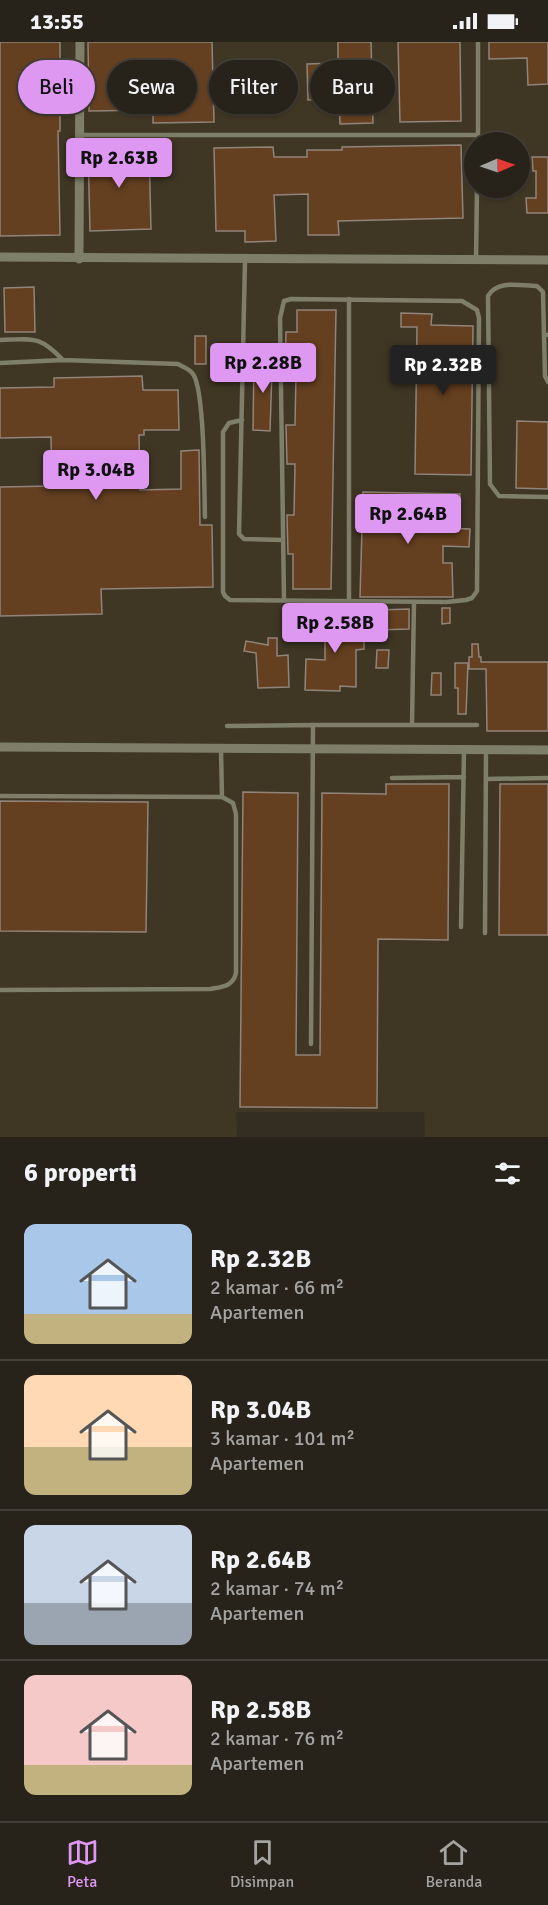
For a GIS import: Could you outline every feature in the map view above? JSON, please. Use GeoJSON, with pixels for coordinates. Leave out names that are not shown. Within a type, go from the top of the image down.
{"type":"FeatureCollection","features":[{"type":"Feature","properties":{"kind":"street"},"geometry":{"type":"LineString","coordinates":[[79,259],[80,42]]}},
{"type":"Feature","properties":{"kind":"street"},"geometry":{"type":"LineString","coordinates":[[0,257],[548,260]]}},
{"type":"Feature","properties":{"kind":"street"},"geometry":{"type":"LineString","coordinates":[[0,747],[548,750]]}},
{"type":"Feature","properties":{"kind":"lane"},"geometry":{"type":"LineString","coordinates":[[478,42],[478,132]]}},
{"type":"Feature","properties":{"kind":"lane"},"geometry":{"type":"LineString","coordinates":[[80,135],[464,135]]}},
{"type":"Feature","properties":{"kind":"lane"},"geometry":{"type":"LineString","coordinates":[[476,260],[477,198]]}},
{"type":"Feature","properties":{"kind":"lane"},"geometry":{"type":"LineString","coordinates":[[245,260],[239,534],[244,539],[282,540]]}},
{"type":"Feature","properties":{"kind":"lane"},"geometry":{"type":"LineString","coordinates":[[548,382],[545,376],[546,335],[543,292],[537,286],[503,285],[495,287],[488,296],[490,484],[499,496],[548,497]]}},
{"type":"Feature","properties":{"kind":"lane"},"geometry":{"type":"LineString","coordinates":[[242,420],[229,423],[223,432],[223,592],[230,600],[414,602],[472,598],[477,591],[478,313],[471,304],[462,301],[349,299],[284,301],[280,329],[284,600]]}},
{"type":"Feature","properties":{"kind":"lane"},"geometry":{"type":"LineString","coordinates":[[349,299],[349,600]]}},
{"type":"Feature","properties":{"kind":"lane"},"geometry":{"type":"LineString","coordinates":[[0,340],[18,339],[43,342],[63,360]]}},
{"type":"Feature","properties":{"kind":"lane"},"geometry":{"type":"LineString","coordinates":[[0,363],[63,360],[178,364],[193,374],[200,394],[205,517]]}},
{"type":"Feature","properties":{"kind":"lane"},"geometry":{"type":"LineString","coordinates":[[412,725],[414,602]]}},
{"type":"Feature","properties":{"kind":"lane"},"geometry":{"type":"LineString","coordinates":[[311,1044],[313,725]]}},
{"type":"Feature","properties":{"kind":"lane"},"geometry":{"type":"LineString","coordinates":[[227,726],[477,725]]}},
{"type":"Feature","properties":{"kind":"lane"},"geometry":{"type":"LineString","coordinates":[[221,748],[222,797]]}},
{"type":"Feature","properties":{"kind":"lane"},"geometry":{"type":"LineString","coordinates":[[461,927],[464,750]]}},
{"type":"Feature","properties":{"kind":"lane"},"geometry":{"type":"LineString","coordinates":[[485,933],[486,750]]}},
{"type":"Feature","properties":{"kind":"lane"},"geometry":{"type":"LineString","coordinates":[[392,778],[464,777]]}},
{"type":"Feature","properties":{"kind":"lane"},"geometry":{"type":"LineString","coordinates":[[487,779],[548,778]]}},
{"type":"Feature","properties":{"kind":"lane"},"geometry":{"type":"LineString","coordinates":[[0,796],[222,797],[230,800],[236,810],[236,973],[232,982],[224,987],[210,989],[0,990]]}},
{"type":"Feature","properties":{"kind":"shaded area"},"geometry":{"type":"Polygon","coordinates":[[[0,42],[548,42],[548,1137],[425,1137],[424,1112],[236,1112],[237,1137],[0,1137],[0,42]]]}},
{"type":"Feature","properties":{"kind":"building"},"geometry":{"type":"Polygon","coordinates":[[[0,42],[60,42],[60,60],[18,60],[18,114],[60,114],[60,131],[58,131],[60,235],[0,236],[0,42]]]}},
{"type":"Feature","properties":{"kind":"building"},"geometry":{"type":"Polygon","coordinates":[[[88,42],[212,42],[212,60],[209,60],[209,114],[214,114],[214,122],[153,123],[153,114],[197,114],[197,60],[107,60],[107,111],[95,111],[95,60],[88,60],[88,42]]]}},
{"type":"Feature","properties":{"kind":"building"},"geometry":{"type":"Polygon","coordinates":[[[338,42],[371,42],[371,60],[338,60],[338,42]]]}},
{"type":"Feature","properties":{"kind":"building"},"geometry":{"type":"Polygon","coordinates":[[[398,42],[460,42],[461,121],[400,122],[398,42]]]}},
{"type":"Feature","properties":{"kind":"building"},"geometry":{"type":"Polygon","coordinates":[[[489,42],[548,42],[548,84],[528,85],[527,58],[489,59],[489,42]]]}},
{"type":"Feature","properties":{"kind":"building"},"geometry":{"type":"Polygon","coordinates":[[[307,64],[310,64],[310,100],[308,100],[307,64]]]}},
{"type":"Feature","properties":{"kind":"building"},"geometry":{"type":"Polygon","coordinates":[[[340,114],[373,114],[373,123],[340,124],[340,114]]]}},
{"type":"Feature","properties":{"kind":"building"},"geometry":{"type":"Polygon","coordinates":[[[461,145],[463,218],[338,221],[339,235],[308,235],[308,194],[274,195],[276,241],[245,242],[245,231],[216,231],[214,148],[273,147],[274,157],[307,157],[307,150],[342,150],[342,147],[461,145]]]}},
{"type":"Feature","properties":{"kind":"building"},"geometry":{"type":"Polygon","coordinates":[[[149,148],[151,229],[90,231],[88,149],[149,148]]]}},
{"type":"Feature","properties":{"kind":"building"},"geometry":{"type":"Polygon","coordinates":[[[532,157],[548,157],[548,213],[527,213],[526,198],[536,198],[536,171],[533,171],[532,157]]]}},
{"type":"Feature","properties":{"kind":"building"},"geometry":{"type":"Polygon","coordinates":[[[34,287],[35,332],[5,332],[4,288],[34,287]]]}},
{"type":"Feature","properties":{"kind":"building"},"geometry":{"type":"Polygon","coordinates":[[[297,310],[336,310],[331,589],[293,589],[293,554],[288,554],[287,515],[294,515],[295,464],[287,464],[286,425],[295,425],[296,372],[285,372],[286,332],[297,332],[297,310]]]}},
{"type":"Feature","properties":{"kind":"building"},"geometry":{"type":"Polygon","coordinates":[[[401,313],[432,314],[431,325],[473,326],[471,475],[415,474],[417,327],[401,327],[401,313]]]}},
{"type":"Feature","properties":{"kind":"building"},"geometry":{"type":"Polygon","coordinates":[[[195,336],[206,336],[206,364],[195,364],[195,336]]]}},
{"type":"Feature","properties":{"kind":"building"},"geometry":{"type":"Polygon","coordinates":[[[254,359],[276,360],[276,371],[272,371],[270,431],[253,430],[254,359]]]}},
{"type":"Feature","properties":{"kind":"building"},"geometry":{"type":"Polygon","coordinates":[[[142,376],[143,390],[178,390],[179,430],[144,430],[144,435],[139,435],[140,490],[181,489],[181,451],[199,450],[200,525],[212,525],[213,587],[101,589],[102,614],[0,616],[0,487],[52,486],[51,437],[0,438],[0,388],[54,387],[54,378],[142,376]]]}},
{"type":"Feature","properties":{"kind":"building"},"geometry":{"type":"Polygon","coordinates":[[[517,421],[548,422],[548,489],[516,488],[517,421]]]}},
{"type":"Feature","properties":{"kind":"building"},"geometry":{"type":"Polygon","coordinates":[[[363,492],[460,494],[460,513],[444,512],[443,528],[470,529],[469,547],[443,546],[443,563],[452,563],[453,597],[360,597],[363,492]]]}},
{"type":"Feature","properties":{"kind":"building"},"geometry":{"type":"Polygon","coordinates":[[[442,608],[450,608],[450,623],[442,624],[442,608]]]}},
{"type":"Feature","properties":{"kind":"building"},"geometry":{"type":"Polygon","coordinates":[[[409,609],[409,629],[377,630],[377,610],[409,609]]]}},
{"type":"Feature","properties":{"kind":"building"},"geometry":{"type":"Polygon","coordinates":[[[324,611],[334,612],[333,621],[364,620],[364,649],[356,650],[356,687],[340,686],[340,691],[305,690],[306,659],[325,660],[325,628],[306,627],[306,618],[324,618],[324,611]]]}},
{"type":"Feature","properties":{"kind":"building"},"geometry":{"type":"Polygon","coordinates":[[[268,638],[277,638],[277,656],[288,655],[289,687],[258,688],[256,653],[244,651],[246,641],[268,645],[268,638]]]}},
{"type":"Feature","properties":{"kind":"building"},"geometry":{"type":"Polygon","coordinates":[[[472,644],[478,644],[481,662],[548,662],[548,731],[487,731],[486,669],[469,669],[472,644]]]}},
{"type":"Feature","properties":{"kind":"building"},"geometry":{"type":"Polygon","coordinates":[[[377,650],[389,650],[388,668],[376,668],[377,650]]]}},
{"type":"Feature","properties":{"kind":"building"},"geometry":{"type":"Polygon","coordinates":[[[455,663],[468,663],[466,714],[458,714],[455,663]]]}},
{"type":"Feature","properties":{"kind":"building"},"geometry":{"type":"Polygon","coordinates":[[[432,673],[441,673],[441,695],[431,695],[432,673]]]}},
{"type":"Feature","properties":{"kind":"building"},"geometry":{"type":"Polygon","coordinates":[[[386,784],[449,784],[448,940],[378,939],[377,1108],[240,1107],[243,792],[298,793],[296,1055],[320,1055],[322,793],[386,794],[386,784]]]}},
{"type":"Feature","properties":{"kind":"building"},"geometry":{"type":"Polygon","coordinates":[[[500,784],[548,784],[548,935],[499,935],[500,784]]]}},
{"type":"Feature","properties":{"kind":"building"},"geometry":{"type":"Polygon","coordinates":[[[0,801],[148,802],[146,932],[0,931],[0,801]]]}}]}
